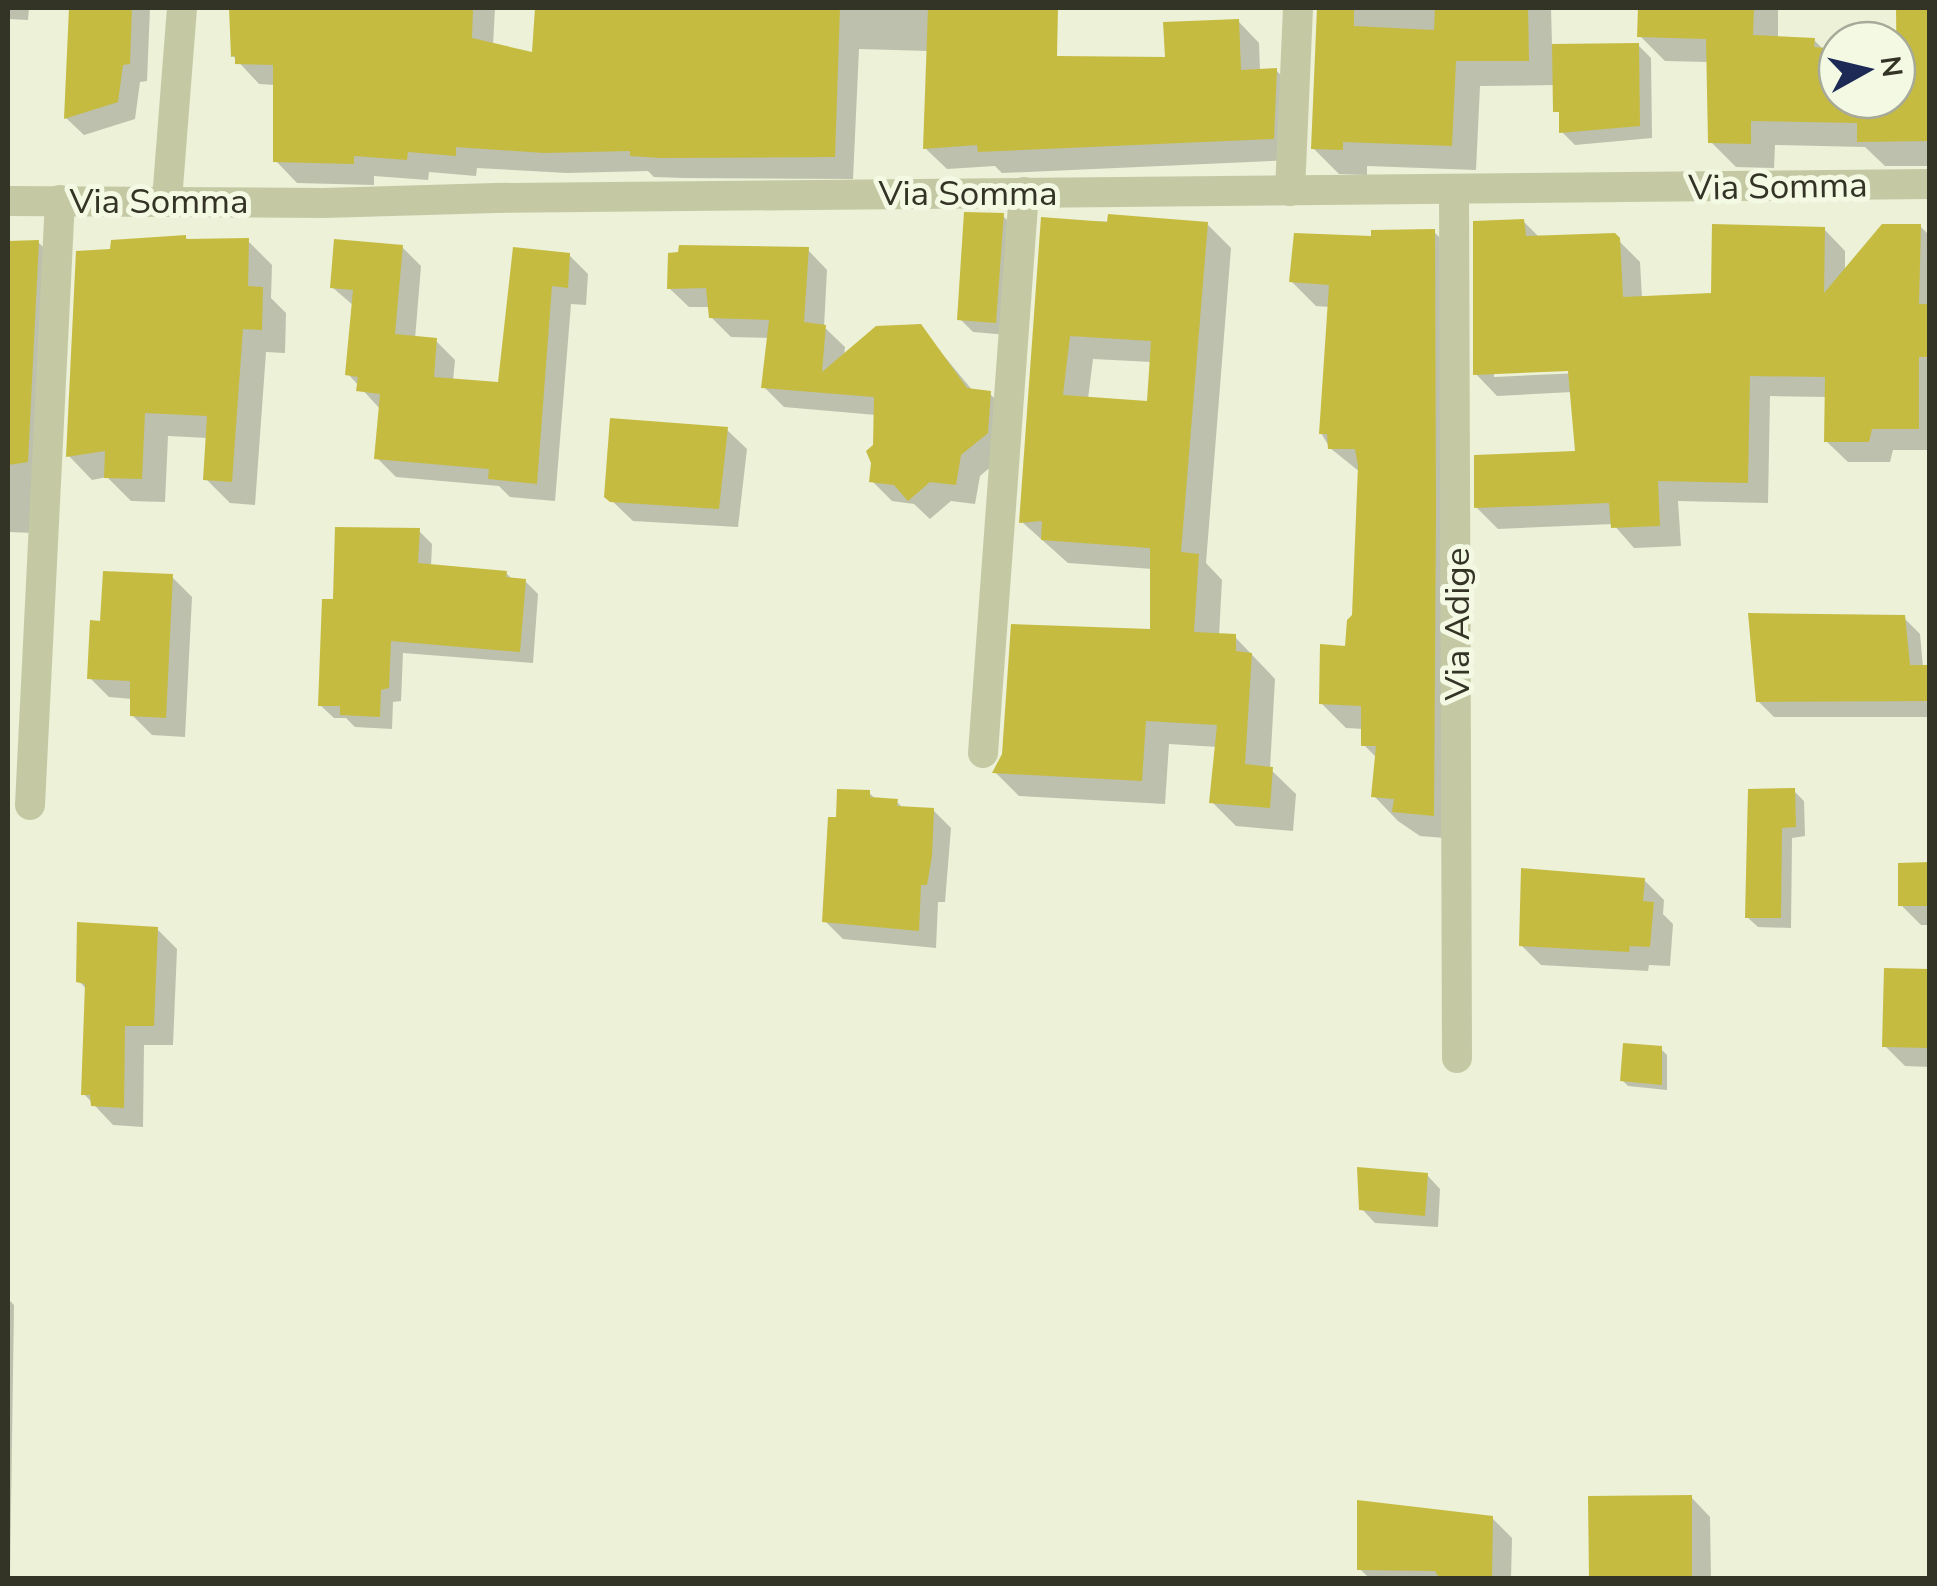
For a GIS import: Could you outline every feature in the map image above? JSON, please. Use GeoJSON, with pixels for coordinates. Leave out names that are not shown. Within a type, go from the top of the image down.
{"type":"FeatureCollection","features":[{"type":"Feature","properties":{"kind":"street"},"geometry":{"type":"LineString","coordinates":[[167,200],[182,8]]}},
{"type":"Feature","properties":{"kind":"street"},"geometry":{"type":"LineString","coordinates":[[1290,191],[1298,8]]}},
{"type":"Feature","properties":{"kind":"street","name":"Via Somma"},"geometry":{"type":"LineString","coordinates":[[8,201],[324,204],[1024,192],[1930,184]]}},
{"type":"Feature","properties":{"kind":"street","name":"Via Adige"},"geometry":{"type":"LineString","coordinates":[[1454,189],[1457,1058]]}},
{"type":"Feature","properties":{"kind":"street"},"geometry":{"type":"LineString","coordinates":[[984,753],[1024,192]]}},
{"type":"Feature","properties":{"kind":"street"},"geometry":{"type":"LineString","coordinates":[[30,805],[60,200]]}},
{"type":"Feature","properties":{"kind":"building"},"geometry":{"type":"Polygon","coordinates":[[[69,8],[132,8],[130,64],[123,65],[118,102],[64,119],[69,8]]]}},
{"type":"Feature","properties":{"kind":"building"},"geometry":{"type":"Polygon","coordinates":[[[229,8],[473,8],[472,38],[532,52],[535,8],[840,8],[835,157],[660,158],[630,156],[630,151],[544,153],[456,147],[456,156],[408,152],[407,160],[354,156],[354,164],[273,162],[273,65],[235,64],[235,56],[231,57],[229,8]]]}},
{"type":"Feature","properties":{"kind":"building"},"geometry":{"type":"Polygon","coordinates":[[[928,8],[1058,8],[1057,56],[1165,57],[1163,22],[1239,19],[1241,70],[1277,68],[1274,139],[978,152],[977,145],[923,149],[928,8]]]}},
{"type":"Feature","properties":{"kind":"building"},"geometry":{"type":"Polygon","coordinates":[[[1317,8],[1354,8],[1354,26],[1434,30],[1435,8],[1528,8],[1529,61],[1456,61],[1452,146],[1343,142],[1343,150],[1311,149],[1317,8]]]}},
{"type":"Feature","properties":{"kind":"building"},"geometry":{"type":"Polygon","coordinates":[[[1638,8],[1754,8],[1753,35],[1815,38],[1817,120],[1917,120],[1917,20],[1896,20],[1896,8],[1930,8],[1930,141],[1857,142],[1857,123],[1751,121],[1751,144],[1708,143],[1706,39],[1637,37],[1638,8]]]}},
{"type":"Feature","properties":{"kind":"building"},"geometry":{"type":"Polygon","coordinates":[[[1639,43],[1640,126],[1559,133],[1559,112],[1553,112],[1552,44],[1639,43]]]}},
{"type":"Feature","properties":{"kind":"building"},"geometry":{"type":"Polygon","coordinates":[[[964,212],[1004,213],[996,323],[957,320],[964,212]]]}},
{"type":"Feature","properties":{"kind":"building"},"geometry":{"type":"Polygon","coordinates":[[[1108,214],[1208,222],[1181,552],[1199,554],[1194,632],[1236,634],[1236,651],[1252,653],[1245,764],[1273,767],[1270,808],[1209,803],[1217,725],[1146,721],[1142,781],[992,773],[1002,754],[1011,624],[1150,629],[1150,548],[1041,540],[1042,521],[1019,523],[1041,217],[1107,222],[1108,214]],[[1070,336],[1063,395],[1147,401],[1151,341],[1070,336]]]}},
{"type":"Feature","properties":{"kind":"building"},"geometry":{"type":"Polygon","coordinates":[[[1524,219],[1526,236],[1615,233],[1620,238],[1623,297],[1711,293],[1712,224],[1825,227],[1824,293],[1882,224],[1921,224],[1919,304],[1930,304],[1930,357],[1919,357],[1919,429],[1872,429],[1869,442],[1824,442],[1825,377],[1750,376],[1748,483],[1658,481],[1660,526],[1611,528],[1609,503],[1474,508],[1474,455],[1575,451],[1568,371],[1473,375],[1473,221],[1524,219]]]}},
{"type":"Feature","properties":{"kind":"building"},"geometry":{"type":"Polygon","coordinates":[[[1435,229],[1434,816],[1392,812],[1394,799],[1371,797],[1376,746],[1361,746],[1361,706],[1319,704],[1320,644],[1345,646],[1347,620],[1352,615],[1358,466],[1355,449],[1328,449],[1327,434],[1319,434],[1329,285],[1289,282],[1294,233],[1371,236],[1371,230],[1435,229]]]}},
{"type":"Feature","properties":{"kind":"building"},"geometry":{"type":"Polygon","coordinates":[[[186,235],[186,239],[249,238],[248,286],[263,287],[262,330],[243,329],[232,482],[203,480],[207,416],[145,413],[142,479],[104,478],[105,451],[66,457],[76,251],[110,249],[111,240],[186,235]]]}},
{"type":"Feature","properties":{"kind":"building"},"geometry":{"type":"Polygon","coordinates":[[[334,239],[403,245],[395,334],[437,338],[434,377],[498,382],[513,247],[570,253],[568,288],[552,286],[537,484],[488,479],[489,469],[374,459],[380,394],[356,391],[358,377],[345,375],[353,290],[330,288],[334,239]]]}},
{"type":"Feature","properties":{"kind":"building"},"geometry":{"type":"Polygon","coordinates":[[[39,240],[28,462],[8,465],[8,241],[39,240]]]}},
{"type":"Feature","properties":{"kind":"building"},"geometry":{"type":"Polygon","coordinates":[[[679,245],[809,247],[804,322],[826,325],[822,372],[876,326],[921,324],[967,388],[991,391],[988,433],[961,455],[956,485],[930,482],[908,501],[894,485],[869,482],[871,463],[866,451],[873,445],[874,397],[761,388],[769,320],[709,318],[706,288],[667,289],[668,253],[678,252],[679,245]]]}},
{"type":"Feature","properties":{"kind":"building"},"geometry":{"type":"Polygon","coordinates":[[[610,418],[728,427],[719,509],[610,502],[604,497],[610,418]]]}},
{"type":"Feature","properties":{"kind":"building"},"geometry":{"type":"Polygon","coordinates":[[[335,527],[420,528],[418,563],[507,571],[506,577],[526,579],[520,652],[391,641],[389,688],[381,690],[380,717],[340,715],[340,706],[318,706],[322,599],[333,599],[335,527]]]}},
{"type":"Feature","properties":{"kind":"building"},"geometry":{"type":"Polygon","coordinates":[[[103,571],[173,574],[166,718],[130,716],[130,681],[87,679],[90,620],[100,621],[103,571]]]}},
{"type":"Feature","properties":{"kind":"building"},"geometry":{"type":"Polygon","coordinates":[[[1748,613],[1905,615],[1910,665],[1930,665],[1930,701],[1756,702],[1748,613]]]}},
{"type":"Feature","properties":{"kind":"building"},"geometry":{"type":"Polygon","coordinates":[[[1795,788],[1796,827],[1782,828],[1781,918],[1745,918],[1748,789],[1795,788]]]}},
{"type":"Feature","properties":{"kind":"building"},"geometry":{"type":"Polygon","coordinates":[[[837,789],[870,790],[870,797],[898,799],[897,806],[934,808],[932,856],[927,885],[921,885],[919,931],[822,922],[828,817],[836,817],[837,789]]]}},
{"type":"Feature","properties":{"kind":"building"},"geometry":{"type":"Polygon","coordinates":[[[1930,862],[1930,906],[1898,906],[1898,863],[1930,862]]]}},
{"type":"Feature","properties":{"kind":"building"},"geometry":{"type":"Polygon","coordinates":[[[1521,868],[1645,878],[1643,901],[1654,902],[1650,947],[1630,946],[1629,952],[1519,946],[1521,868]]]}},
{"type":"Feature","properties":{"kind":"building"},"geometry":{"type":"Polygon","coordinates":[[[77,922],[158,927],[154,1026],[125,1026],[124,1108],[91,1106],[90,1095],[81,1095],[85,984],[76,982],[77,922]]]}},
{"type":"Feature","properties":{"kind":"building"},"geometry":{"type":"Polygon","coordinates":[[[1884,968],[1930,969],[1930,1048],[1882,1047],[1884,968]]]}},
{"type":"Feature","properties":{"kind":"building"},"geometry":{"type":"Polygon","coordinates":[[[1623,1043],[1662,1046],[1662,1085],[1620,1081],[1623,1043]]]}},
{"type":"Feature","properties":{"kind":"building"},"geometry":{"type":"Polygon","coordinates":[[[1357,1167],[1428,1173],[1425,1216],[1359,1210],[1357,1167]]]}},
{"type":"Feature","properties":{"kind":"building"},"geometry":{"type":"Polygon","coordinates":[[[1692,1495],[1692,1578],[1589,1578],[1588,1496],[1692,1495]]]}},
{"type":"Feature","properties":{"kind":"building"},"geometry":{"type":"Polygon","coordinates":[[[1357,1500],[1493,1516],[1492,1578],[1439,1578],[1435,1571],[1357,1570],[1357,1500]]]}}]}
